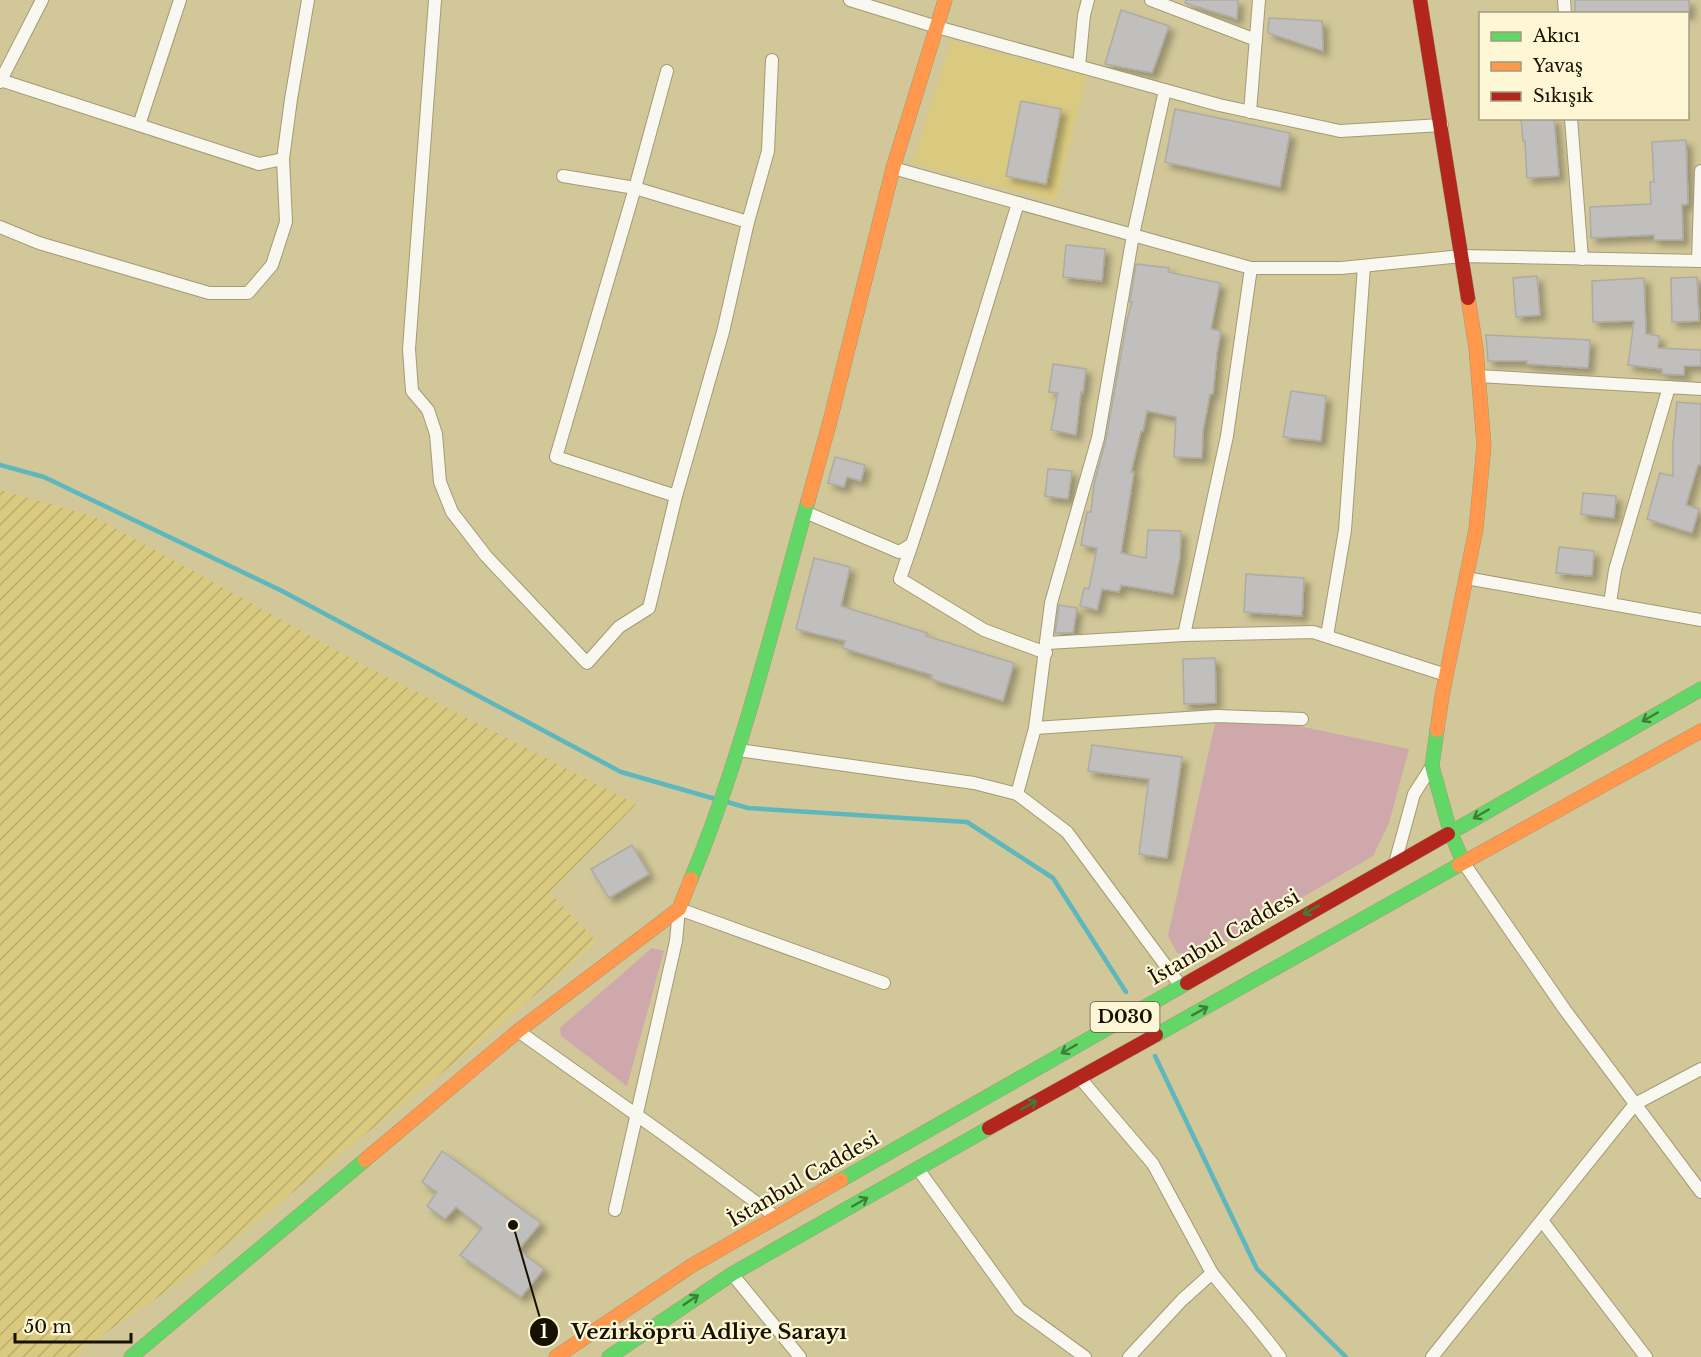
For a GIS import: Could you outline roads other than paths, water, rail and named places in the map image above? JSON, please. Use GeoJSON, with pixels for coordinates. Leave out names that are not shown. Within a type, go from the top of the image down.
{"type":"FeatureCollection","features":[{"type":"Feature","properties":{"kind":"main road"},"geometry":{"type":"LineString","coordinates":[[131,1357],[518,1031],[679,909],[715,822],[738,750],[830,421],[893,168],[945,0]]}},
{"type":"Feature","properties":{"kind":"main road"},"geometry":{"type":"LineString","coordinates":[[1420,0],[1476,348],[1484,444],[1476,529],[1446,675],[1432,766],[1450,831],[1463,862]]}},
{"type":"Feature","properties":{"kind":"main road","name":"İstanbul Caddesi"},"geometry":{"type":"LineString","coordinates":[[556,1357],[691,1266],[1701,688]]}},
{"type":"Feature","properties":{"kind":"main road","name":"D030"},"geometry":{"type":"LineString","coordinates":[[609,1357],[732,1274],[1079,1077],[1701,731]]}},
{"type":"Feature","properties":{"kind":"street"},"geometry":{"type":"LineString","coordinates":[[42,0],[0,81],[259,164],[284,159]]}},
{"type":"Feature","properties":{"kind":"street"},"geometry":{"type":"LineString","coordinates":[[139,125],[180,0]]}},
{"type":"Feature","properties":{"kind":"street"},"geometry":{"type":"LineString","coordinates":[[0,227],[39,243],[209,293],[248,293],[272,265],[286,222],[284,159],[291,99],[308,0]]}},
{"type":"Feature","properties":{"kind":"street"},"geometry":{"type":"LineString","coordinates":[[435,0],[409,349],[412,391],[429,410],[436,434],[440,482],[452,512],[486,556],[587,663],[619,627],[649,608],[676,496],[723,332],[748,222],[768,151],[772,60]]}},
{"type":"Feature","properties":{"kind":"street"},"geometry":{"type":"LineString","coordinates":[[849,0],[937,27],[1250,112],[1340,131],[1442,126]]}},
{"type":"Feature","properties":{"kind":"street"},"geometry":{"type":"LineString","coordinates":[[1079,66],[1084,15],[1088,0]]}},
{"type":"Feature","properties":{"kind":"street"},"geometry":{"type":"LineString","coordinates":[[1151,0],[1256,40]]}},
{"type":"Feature","properties":{"kind":"street"},"geometry":{"type":"LineString","coordinates":[[1250,112],[1259,0]]}},
{"type":"Feature","properties":{"kind":"street"},"geometry":{"type":"LineString","coordinates":[[667,71],[556,457],[676,496]]}},
{"type":"Feature","properties":{"kind":"street"},"geometry":{"type":"LineString","coordinates":[[1017,794],[1035,728],[1051,603],[1098,438],[1133,235],[1164,90]]}},
{"type":"Feature","properties":{"kind":"street"},"geometry":{"type":"LineString","coordinates":[[1571,120],[1582,259]]}},
{"type":"Feature","properties":{"kind":"street"},"geometry":{"type":"LineString","coordinates":[[893,168],[1251,268],[1341,268],[1462,256],[1699,261],[1701,171]]}},
{"type":"Feature","properties":{"kind":"street"},"geometry":{"type":"LineString","coordinates":[[563,176],[635,188],[748,222]]}},
{"type":"Feature","properties":{"kind":"street"},"geometry":{"type":"LineString","coordinates":[[1018,203],[933,480],[900,579],[984,630],[1046,648],[1184,635],[1313,632],[1446,675]]}},
{"type":"Feature","properties":{"kind":"street"},"geometry":{"type":"LineString","coordinates":[[1327,636],[1345,530],[1364,266]]}},
{"type":"Feature","properties":{"kind":"street"},"geometry":{"type":"LineString","coordinates":[[1184,635],[1227,436],[1251,268]]}},
{"type":"Feature","properties":{"kind":"street"},"geometry":{"type":"LineString","coordinates":[[1478,376],[1701,389]]}},
{"type":"Feature","properties":{"kind":"street"},"geometry":{"type":"LineString","coordinates":[[1610,603],[1615,570],[1669,387]]}},
{"type":"Feature","properties":{"kind":"street"},"geometry":{"type":"LineString","coordinates":[[805,512],[899,552],[912,544]]}},
{"type":"Feature","properties":{"kind":"street"},"geometry":{"type":"LineString","coordinates":[[1466,578],[1701,620]]}},
{"type":"Feature","properties":{"kind":"street"},"geometry":{"type":"LineString","coordinates":[[1035,728],[1217,716],[1302,719]]}},
{"type":"Feature","properties":{"kind":"street"},"geometry":{"type":"LineString","coordinates":[[738,750],[974,783],[1017,794],[1067,831],[1180,985]]}},
{"type":"Feature","properties":{"kind":"street"},"geometry":{"type":"LineString","coordinates":[[1395,863],[1414,794],[1432,766]]}},
{"type":"Feature","properties":{"kind":"street"},"geometry":{"type":"LineString","coordinates":[[1463,862],[1565,1010],[1701,1192]]}},
{"type":"Feature","properties":{"kind":"street"},"geometry":{"type":"LineString","coordinates":[[615,1210],[676,941],[679,909],[884,983]]}},
{"type":"Feature","properties":{"kind":"street"},"geometry":{"type":"LineString","coordinates":[[518,1031],[776,1217]]}},
{"type":"Feature","properties":{"kind":"street"},"geometry":{"type":"LineString","coordinates":[[1432,1357],[1543,1222],[1635,1104],[1701,1069]]}},
{"type":"Feature","properties":{"kind":"street"},"geometry":{"type":"LineString","coordinates":[[1079,1077],[1153,1164],[1212,1273],[1280,1357]]}},
{"type":"Feature","properties":{"kind":"street"},"geometry":{"type":"LineString","coordinates":[[918,1169],[1019,1309],[1085,1357]]}},
{"type":"Feature","properties":{"kind":"street"},"geometry":{"type":"LineString","coordinates":[[1543,1222],[1646,1357]]}},
{"type":"Feature","properties":{"kind":"street"},"geometry":{"type":"LineString","coordinates":[[1129,1357],[1182,1300],[1212,1273]]}},
{"type":"Feature","properties":{"kind":"street"},"geometry":{"type":"LineString","coordinates":[[732,1274],[800,1357]]}},
{"type":"Feature","properties":{"kind":"waterway"},"geometry":{"type":"LineString","coordinates":[[0,465],[44,477],[282,591],[621,772],[719,800]]}},
{"type":"Feature","properties":{"kind":"waterway"},"geometry":{"type":"LineString","coordinates":[[727,802],[748,808],[967,822],[1053,878],[1126,992]]}},
{"type":"Feature","properties":{"kind":"waterway"},"geometry":{"type":"LineString","coordinates":[[1155,1056],[1257,1269],[1346,1357]]}},
{"type":"Feature","properties":{"kind":"place","name":"Vezirköprü Adliye Sarayı"},"geometry":{"type":"Point","coordinates":[513,1225]}}]}
